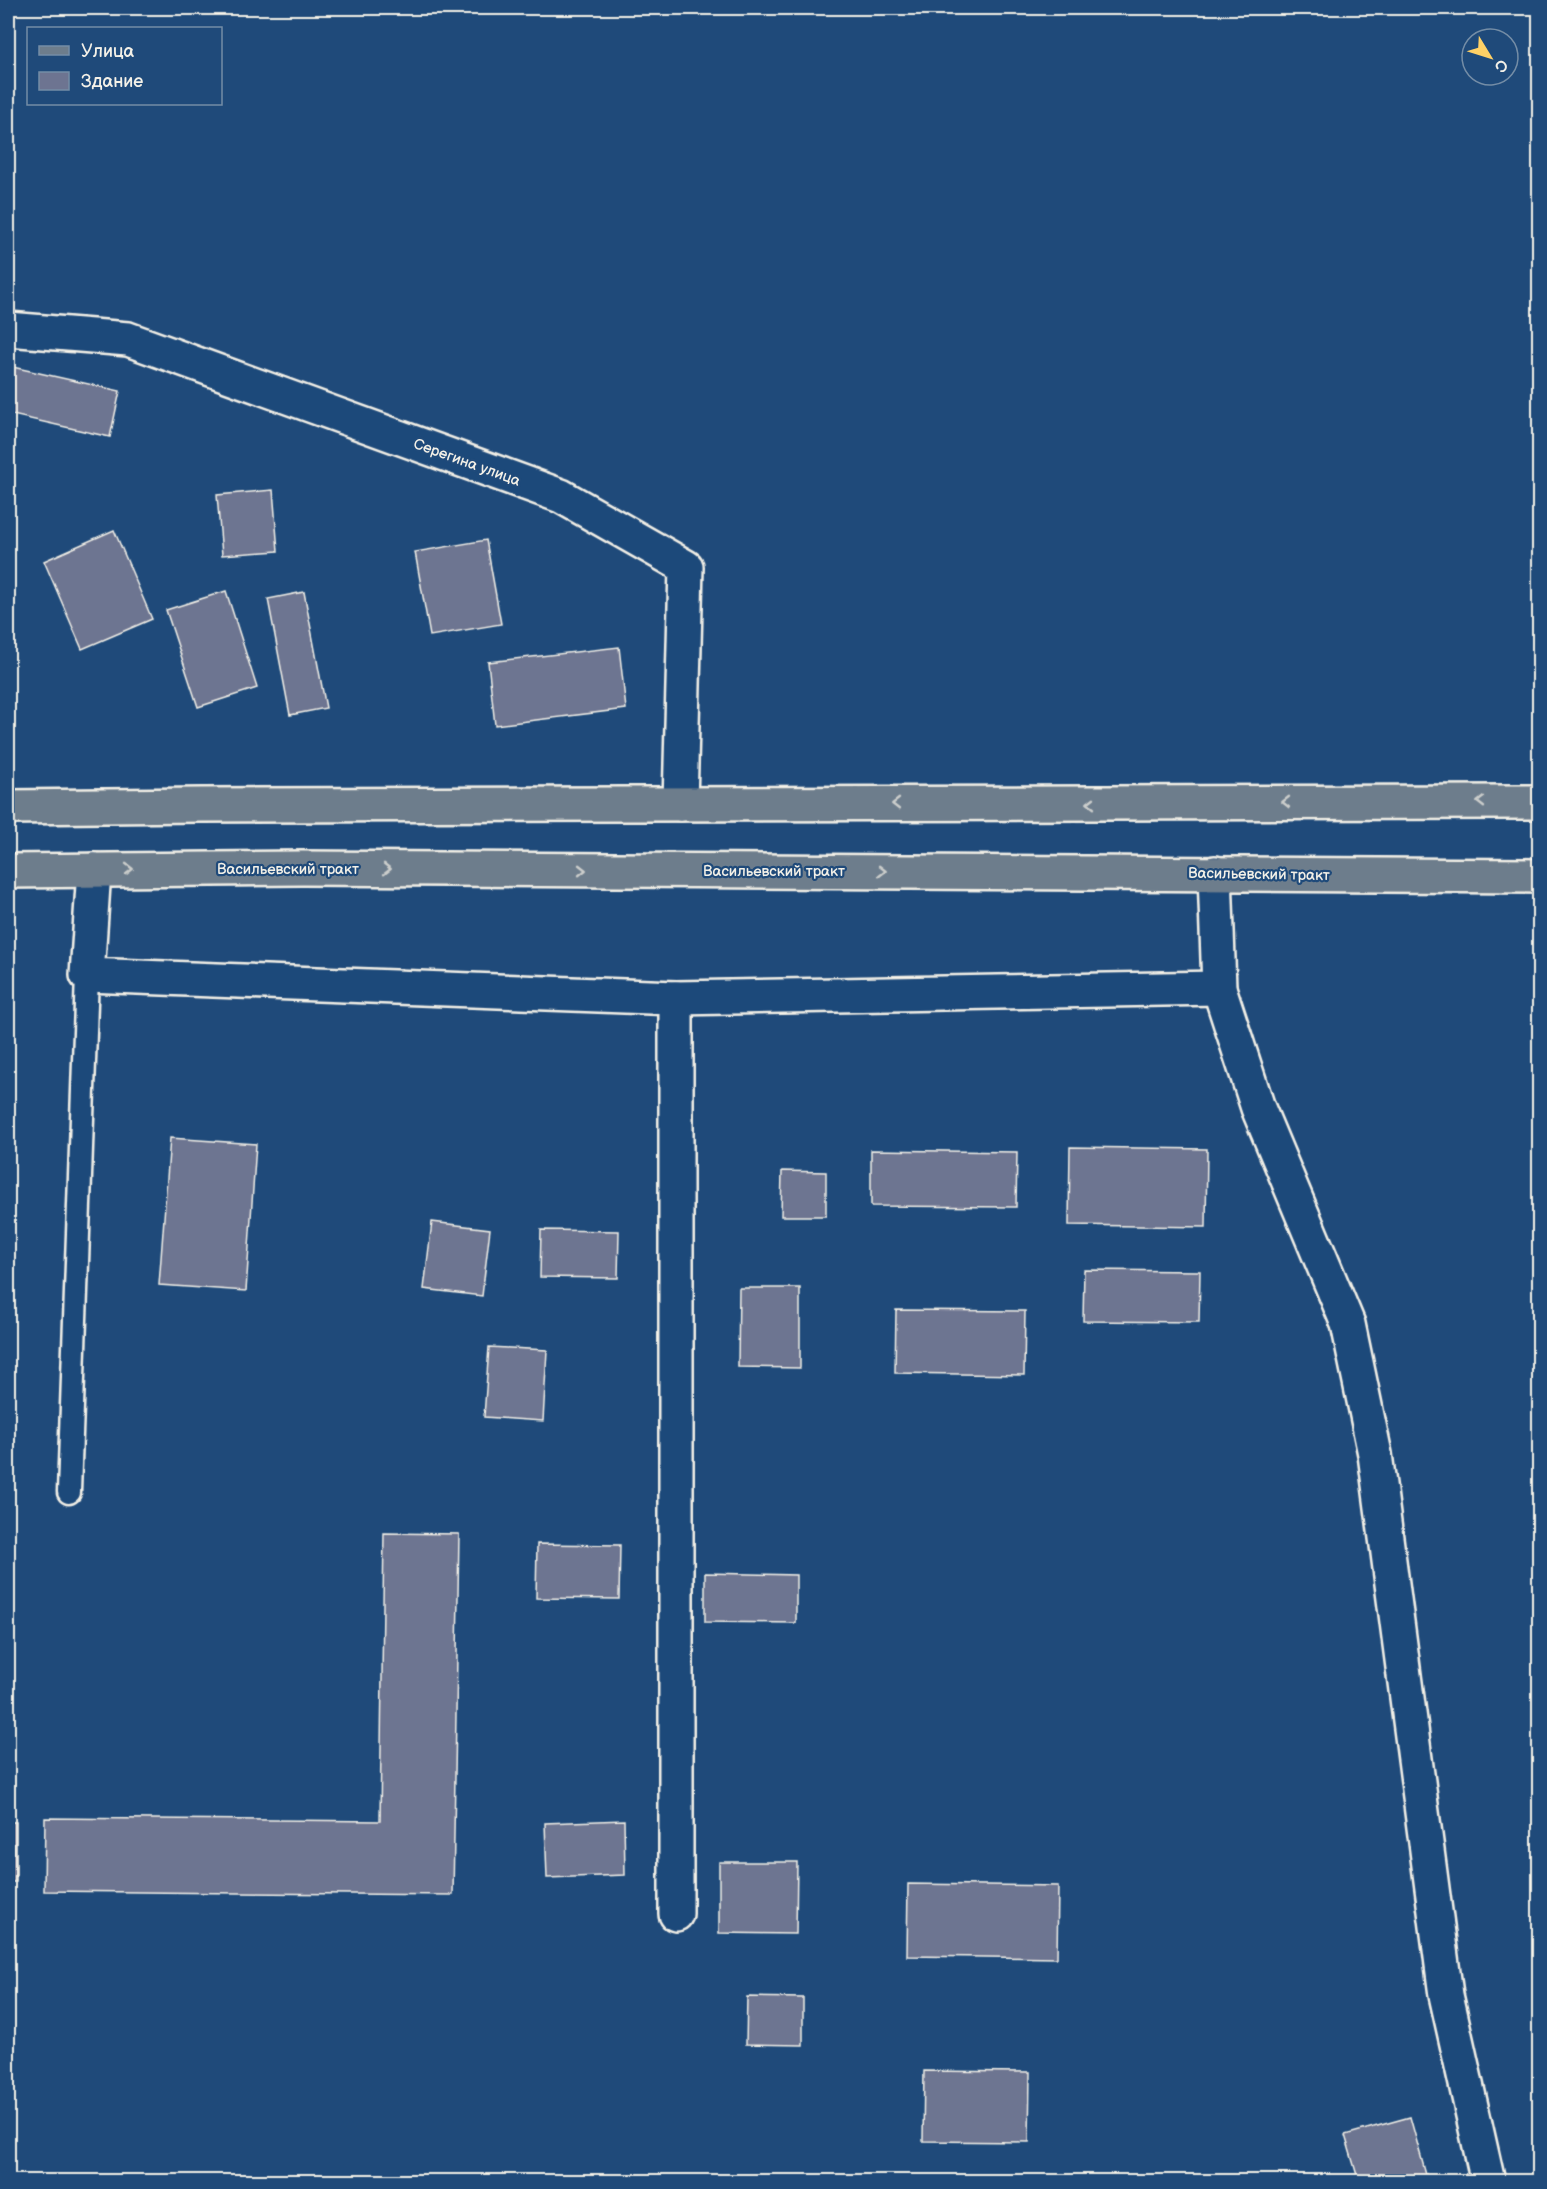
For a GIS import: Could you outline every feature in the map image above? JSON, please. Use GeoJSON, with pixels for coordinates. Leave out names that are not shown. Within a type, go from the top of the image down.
{"type":"FeatureCollection","features":[{"type":"Feature","properties":{"kind":"main road"},"geometry":{"type":"LineString","coordinates":[[8,807],[1539,802]]}},
{"type":"Feature","properties":{"kind":"main road","name":"Васильевский тракт"},"geometry":{"type":"LineString","coordinates":[[8,871],[315,868],[1215,873],[1533,880]]}},
{"type":"Feature","properties":{"kind":"street","name":"Серегина улица"},"geometry":{"type":"LineString","coordinates":[[8,329],[128,339],[561,496],[686,567],[680,804]]}},
{"type":"Feature","properties":{"kind":"street"},"geometry":{"type":"LineString","coordinates":[[94,870],[87,975],[676,998],[1219,987]]}},
{"type":"Feature","properties":{"kind":"street"},"geometry":{"type":"LineString","coordinates":[[1215,873],[1219,987],[1258,1108],[1348,1324],[1376,1454],[1446,1995],[1488,2181]]}},
{"type":"Feature","properties":{"kind":"street"},"geometry":{"type":"LineString","coordinates":[[676,998],[676,1914]]}},
{"type":"Feature","properties":{"kind":"lane"},"geometry":{"type":"LineString","coordinates":[[69,1492],[87,975]]}},
{"type":"Feature","properties":{"kind":"building"},"geometry":{"type":"Polygon","coordinates":[[[8,366],[120,391],[110,437],[8,414],[8,366]]]}},
{"type":"Feature","properties":{"kind":"building"},"geometry":{"type":"Polygon","coordinates":[[[273,490],[278,551],[222,555],[217,495],[273,490]]]}},
{"type":"Feature","properties":{"kind":"building"},"geometry":{"type":"Polygon","coordinates":[[[114,530],[152,619],[82,649],[44,561],[114,530]]]}},
{"type":"Feature","properties":{"kind":"building"},"geometry":{"type":"Polygon","coordinates":[[[486,540],[501,624],[430,636],[415,552],[486,540]]]}},
{"type":"Feature","properties":{"kind":"building"},"geometry":{"type":"Polygon","coordinates":[[[226,591],[257,688],[198,707],[166,610],[226,591]]]}},
{"type":"Feature","properties":{"kind":"building"},"geometry":{"type":"Polygon","coordinates":[[[304,592],[326,708],[290,715],[268,599],[304,592]]]}},
{"type":"Feature","properties":{"kind":"building"},"geometry":{"type":"Polygon","coordinates":[[[619,647],[626,709],[495,725],[488,662],[619,647]]]}},
{"type":"Feature","properties":{"kind":"building"},"geometry":{"type":"Polygon","coordinates":[[[170,1138],[256,1144],[246,1291],[159,1285],[170,1138]]]}},
{"type":"Feature","properties":{"kind":"building"},"geometry":{"type":"Polygon","coordinates":[[[1070,1147],[1207,1149],[1206,1227],[1069,1225],[1070,1147]]]}},
{"type":"Feature","properties":{"kind":"building"},"geometry":{"type":"Polygon","coordinates":[[[871,1150],[1017,1152],[1016,1207],[871,1206],[871,1150]]]}},
{"type":"Feature","properties":{"kind":"building"},"geometry":{"type":"Polygon","coordinates":[[[782,1171],[826,1172],[826,1216],[781,1216],[782,1171]]]}},
{"type":"Feature","properties":{"kind":"building"},"geometry":{"type":"Polygon","coordinates":[[[432,1222],[490,1229],[482,1296],[424,1289],[432,1222]]]}},
{"type":"Feature","properties":{"kind":"building"},"geometry":{"type":"Polygon","coordinates":[[[541,1230],[619,1231],[618,1278],[540,1277],[541,1230]]]}},
{"type":"Feature","properties":{"kind":"building"},"geometry":{"type":"Polygon","coordinates":[[[1084,1270],[1200,1271],[1199,1322],[1083,1321],[1084,1270]]]}},
{"type":"Feature","properties":{"kind":"building"},"geometry":{"type":"Polygon","coordinates":[[[739,1288],[800,1288],[800,1368],[738,1367],[739,1288]]]}},
{"type":"Feature","properties":{"kind":"building"},"geometry":{"type":"Polygon","coordinates":[[[896,1310],[1025,1311],[1024,1375],[895,1373],[896,1310]]]}},
{"type":"Feature","properties":{"kind":"building"},"geometry":{"type":"Polygon","coordinates":[[[489,1347],[547,1350],[543,1421],[484,1417],[489,1347]]]}},
{"type":"Feature","properties":{"kind":"building"},"geometry":{"type":"Polygon","coordinates":[[[384,1533],[459,1534],[453,1895],[44,1891],[45,1818],[380,1821],[384,1533]]]}},
{"type":"Feature","properties":{"kind":"building"},"geometry":{"type":"Polygon","coordinates":[[[537,1544],[620,1545],[619,1599],[536,1598],[537,1544]]]}},
{"type":"Feature","properties":{"kind":"building"},"geometry":{"type":"Polygon","coordinates":[[[705,1573],[796,1575],[796,1623],[705,1622],[705,1573]]]}},
{"type":"Feature","properties":{"kind":"building"},"geometry":{"type":"Polygon","coordinates":[[[624,1820],[625,1875],[547,1878],[545,1823],[624,1820]]]}},
{"type":"Feature","properties":{"kind":"building"},"geometry":{"type":"Polygon","coordinates":[[[8,1822],[16,1822],[16,1882],[8,1882],[8,1822]]]}},
{"type":"Feature","properties":{"kind":"building"},"geometry":{"type":"Polygon","coordinates":[[[719,1862],[797,1862],[796,1934],[719,1933],[719,1862]]]}},
{"type":"Feature","properties":{"kind":"building"},"geometry":{"type":"Polygon","coordinates":[[[908,1884],[1058,1886],[1057,1958],[907,1956],[908,1884]]]}},
{"type":"Feature","properties":{"kind":"building"},"geometry":{"type":"Polygon","coordinates":[[[747,1997],[803,1998],[803,2045],[746,2044],[747,1997]]]}},
{"type":"Feature","properties":{"kind":"building"},"geometry":{"type":"Polygon","coordinates":[[[924,2071],[1030,2072],[1029,2142],[923,2141],[924,2071]]]}},
{"type":"Feature","properties":{"kind":"building"},"geometry":{"type":"Polygon","coordinates":[[[1410,2117],[1428,2182],[1359,2182],[1345,2135],[1410,2117]]]}}]}
